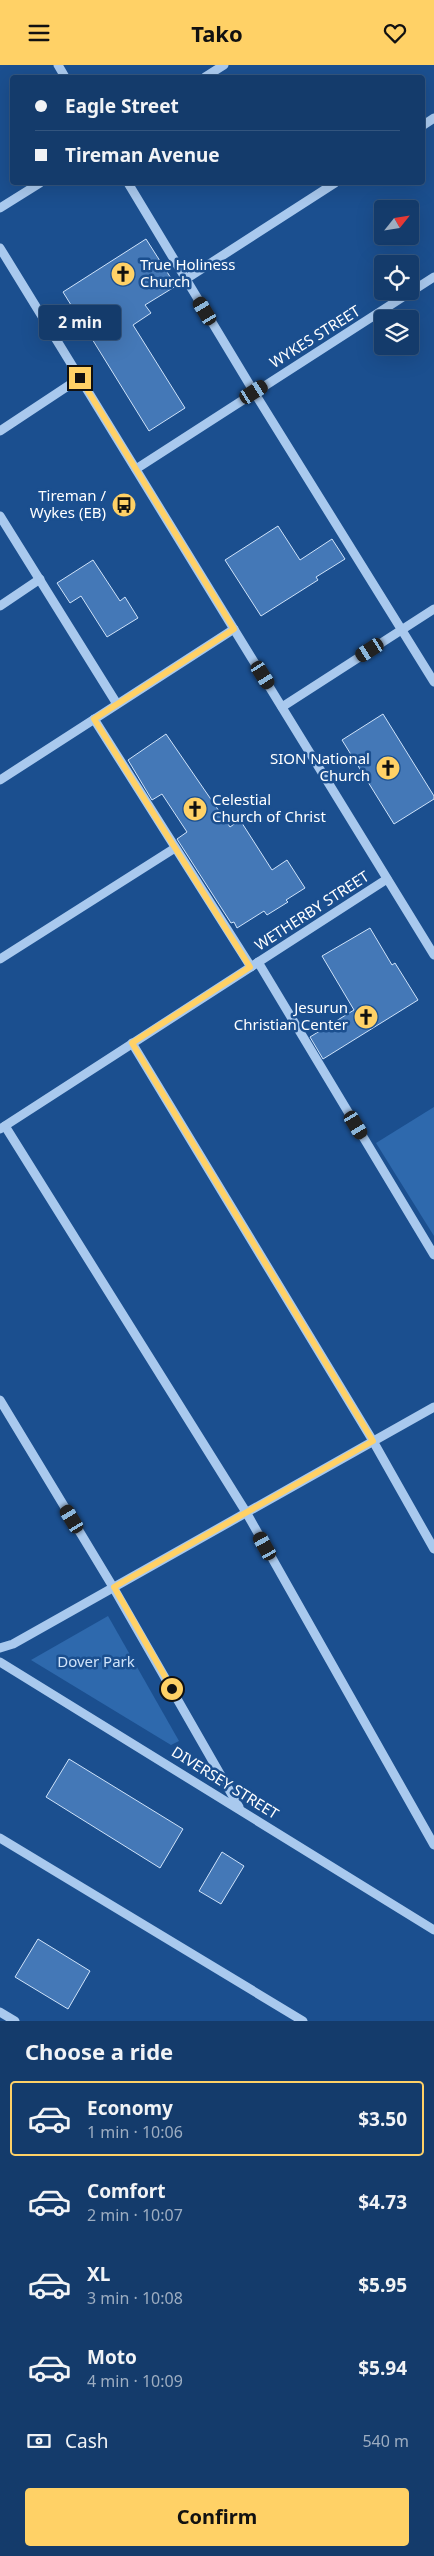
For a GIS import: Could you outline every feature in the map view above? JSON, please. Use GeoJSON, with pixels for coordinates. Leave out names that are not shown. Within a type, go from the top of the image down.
{"type":"FeatureCollection","features":[{"type":"Feature","properties":{"kind":"street"},"geometry":{"type":"LineString","coordinates":[[208,75],[224,65]]}},
{"type":"Feature","properties":{"kind":"street"},"geometry":{"type":"LineString","coordinates":[[0,208],[37,185]]}},
{"type":"Feature","properties":{"kind":"street"},"geometry":{"type":"LineString","coordinates":[[129,185],[254,392],[434,683]]}},
{"type":"Feature","properties":{"kind":"street"},"geometry":{"type":"LineString","coordinates":[[186,279],[332,185]]}},
{"type":"Feature","properties":{"kind":"street"},"geometry":{"type":"LineString","coordinates":[[0,248],[387,879],[431,943],[434,955]]}},
{"type":"Feature","properties":{"kind":"street","name":"WYKES STREET"},"geometry":{"type":"LineString","coordinates":[[136,469],[434,277]]}},
{"type":"Feature","properties":{"kind":"street"},"geometry":{"type":"LineString","coordinates":[[0,431],[80,378]]}},
{"type":"Feature","properties":{"kind":"street"},"geometry":{"type":"LineString","coordinates":[[0,516],[117,704]]}},
{"type":"Feature","properties":{"kind":"street"},"geometry":{"type":"LineString","coordinates":[[0,605],[40,579]]}},
{"type":"Feature","properties":{"kind":"street"},"geometry":{"type":"LineString","coordinates":[[282,707],[434,609]]}},
{"type":"Feature","properties":{"kind":"street"},"geometry":{"type":"LineString","coordinates":[[0,780],[234,629]]}},
{"type":"Feature","properties":{"kind":"street"},"geometry":{"type":"LineString","coordinates":[[94,719],[175,848],[254,964],[434,1255]]}},
{"type":"Feature","properties":{"kind":"street"},"geometry":{"type":"LineString","coordinates":[[0,959],[175,848]]}},
{"type":"Feature","properties":{"kind":"street","name":"WETHERBY STREET"},"geometry":{"type":"LineString","coordinates":[[2,1127],[387,879]]}},
{"type":"Feature","properties":{"kind":"street"},"geometry":{"type":"LineString","coordinates":[[132,1043],[373,1441],[434,1549]]}},
{"type":"Feature","properties":{"kind":"street"},"geometry":{"type":"LineString","coordinates":[[2,1127],[246,1512],[434,1845]]}},
{"type":"Feature","properties":{"kind":"street"},"geometry":{"type":"LineString","coordinates":[[0,1400],[114,1587],[240,1809]]}},
{"type":"Feature","properties":{"kind":"street"},"geometry":{"type":"LineString","coordinates":[[0,1648],[13,1644],[434,1407]]}},
{"type":"Feature","properties":{"kind":"street","name":"DIVERSEY STREET"},"geometry":{"type":"LineString","coordinates":[[0,1662],[434,1930]]}},
{"type":"Feature","properties":{"kind":"street"},"geometry":{"type":"LineString","coordinates":[[0,1838],[303,2021]]}},
{"type":"Feature","properties":{"kind":"street"},"geometry":{"type":"LineString","coordinates":[[0,2012],[15,2021]]}},
{"type":"Feature","properties":{"kind":"green space"},"geometry":{"type":"Polygon","coordinates":[[[434,1107],[434,1236],[376,1143],[434,1107]]]}},
{"type":"Feature","properties":{"kind":"green space","name":"Dover Park"},"geometry":{"type":"Polygon","coordinates":[[[108,1616],[179,1741],[171,1745],[31,1660],[108,1616]]]}},
{"type":"Feature","properties":{"kind":"building"},"geometry":{"type":"Polygon","coordinates":[[[146,239],[176,286],[145,305],[151,313],[133,325],[185,408],[149,431],[63,292],[146,239]]]}},
{"type":"Feature","properties":{"kind":"building"},"geometry":{"type":"Polygon","coordinates":[[[278,526],[300,560],[332,539],[345,559],[316,577],[318,580],[261,616],[225,560],[278,526]]]}},
{"type":"Feature","properties":{"kind":"building"},"geometry":{"type":"Polygon","coordinates":[[[93,560],[120,601],[125,597],[138,618],[107,637],[81,596],[70,603],[57,583],[93,560]]]}},
{"type":"Feature","properties":{"kind":"building","name":"SION National Church"},"geometry":{"type":"Polygon","coordinates":[[[383,714],[434,796],[434,799],[394,824],[342,740],[383,714]]]}},
{"type":"Feature","properties":{"kind":"building","name":"Celestial Church of Christ"},"geometry":{"type":"Polygon","coordinates":[[[166,734],[230,827],[240,820],[272,870],[287,860],[305,888],[286,900],[288,902],[267,915],[264,911],[237,928],[234,922],[231,923],[177,839],[187,832],[162,794],[152,800],[128,760],[166,734]]]}},
{"type":"Feature","properties":{"kind":"building"},"geometry":{"type":"Polygon","coordinates":[[[370,928],[392,965],[395,963],[418,1000],[323,1059],[310,1037],[354,1010],[322,956],[370,928]]]}},
{"type":"Feature","properties":{"kind":"building"},"geometry":{"type":"Polygon","coordinates":[[[69,1759],[183,1829],[160,1868],[46,1797],[69,1759]]]}},
{"type":"Feature","properties":{"kind":"building"},"geometry":{"type":"Polygon","coordinates":[[[222,1852],[244,1866],[221,1904],[199,1891],[222,1852]]]}},
{"type":"Feature","properties":{"kind":"building"},"geometry":{"type":"Polygon","coordinates":[[[38,1939],[90,1971],[68,2009],[15,1977],[38,1939]]]}},
{"type":"Feature","properties":{"kind":"place","name":"True Holiness Church"},"geometry":{"type":"Point","coordinates":[123,274]}},
{"type":"Feature","properties":{"kind":"place","name":"Tireman / Wykes (EB)"},"geometry":{"type":"Point","coordinates":[124,505]}},
{"type":"Feature","properties":{"kind":"place","name":"SION National Church"},"geometry":{"type":"Point","coordinates":[388,768]}},
{"type":"Feature","properties":{"kind":"place","name":"Celestial Church of Christ"},"geometry":{"type":"Point","coordinates":[195,809]}},
{"type":"Feature","properties":{"kind":"place","name":"Jesurun Christian Center"},"geometry":{"type":"Point","coordinates":[366,1017]}},
{"type":"Feature","properties":{"kind":"route"},"geometry":{"type":"LineString","coordinates":[[80,378],[234,629],[94,719],[250,967],[132,1043],[373,1441],[114,1587],[172,1689]]}}]}
